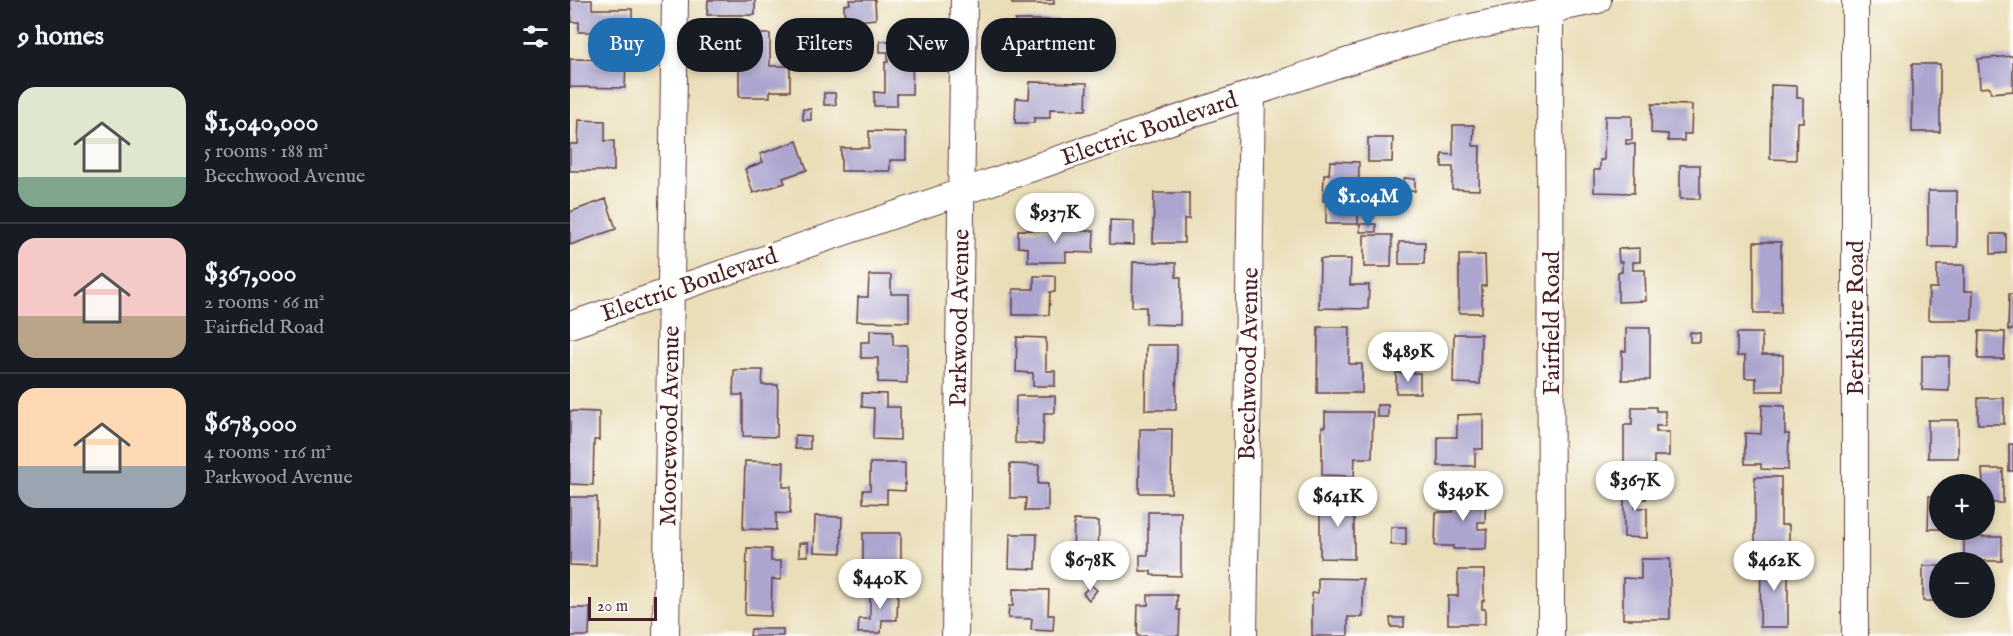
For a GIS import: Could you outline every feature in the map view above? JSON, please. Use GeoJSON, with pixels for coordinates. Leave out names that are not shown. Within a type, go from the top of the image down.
{"type":"FeatureCollection","features":[{"type":"Feature","properties":{"kind":"street","name":"Moorewood Avenue"},"geometry":{"type":"LineString","coordinates":[[666,636],[675,0]]}},
{"type":"Feature","properties":{"kind":"street","name":"Parkwood Avenue"},"geometry":{"type":"LineString","coordinates":[[955,636],[964,0]]}},
{"type":"Feature","properties":{"kind":"street","name":"Berkshire Road"},"geometry":{"type":"LineString","coordinates":[[1855,0],[1855,636]]}},
{"type":"Feature","properties":{"kind":"street","name":"Electric Boulevard"},"geometry":{"type":"LineString","coordinates":[[570,325],[1252,93],[1434,34],[1584,1]]}},
{"type":"Feature","properties":{"kind":"street","name":"Fairfield Road"},"geometry":{"type":"LineString","coordinates":[[1550,9],[1551,636]]}},
{"type":"Feature","properties":{"kind":"street","name":"Beechwood Avenue"},"geometry":{"type":"LineString","coordinates":[[1244,636],[1252,93]]}},
{"type":"Feature","properties":{"kind":"building"},"geometry":{"type":"Polygon","coordinates":[[[570,0],[592,0],[592,9],[632,9],[632,18],[588,18],[588,32],[579,32],[579,22],[572,22],[570,0]]]}},
{"type":"Feature","properties":{"kind":"building"},"geometry":{"type":"Polygon","coordinates":[[[708,0],[755,0],[755,15],[707,15],[708,0]]]}},
{"type":"Feature","properties":{"kind":"building"},"geometry":{"type":"Polygon","coordinates":[[[849,0],[875,0],[876,19],[845,18],[844,5],[850,4],[849,0]]]}},
{"type":"Feature","properties":{"kind":"building"},"geometry":{"type":"Polygon","coordinates":[[[1012,0],[1054,0],[1054,4],[1012,4],[1012,0]]]}},
{"type":"Feature","properties":{"kind":"building"},"geometry":{"type":"Polygon","coordinates":[[[763,34],[770,34],[770,66],[775,66],[775,72],[790,72],[790,91],[770,91],[770,97],[739,97],[739,72],[763,72],[763,34]]]}},
{"type":"Feature","properties":{"kind":"building"},"geometry":{"type":"Polygon","coordinates":[[[880,41],[886,41],[886,52],[880,52],[880,41]]]}},
{"type":"Feature","properties":{"kind":"building"},"geometry":{"type":"Polygon","coordinates":[[[2013,56],[2013,91],[1991,93],[1990,87],[1980,88],[1978,59],[2013,56]]]}},
{"type":"Feature","properties":{"kind":"building"},"geometry":{"type":"Polygon","coordinates":[[[570,59],[588,59],[588,72],[626,72],[625,88],[570,87],[570,59]]]}},
{"type":"Feature","properties":{"kind":"building"},"geometry":{"type":"Polygon","coordinates":[[[885,62],[886,72],[912,72],[912,94],[897,94],[897,106],[874,106],[874,92],[885,93],[885,62]]]}},
{"type":"Feature","properties":{"kind":"building"},"geometry":{"type":"Polygon","coordinates":[[[1912,64],[1940,64],[1940,132],[1912,132],[1912,64]]]}},
{"type":"Feature","properties":{"kind":"building"},"geometry":{"type":"Polygon","coordinates":[[[1030,82],[1087,83],[1086,110],[1050,109],[1050,118],[1034,118],[1034,123],[1015,123],[1016,98],[1029,99],[1030,82]]]}},
{"type":"Feature","properties":{"kind":"building"},"geometry":{"type":"Polygon","coordinates":[[[1771,85],[1797,86],[1797,98],[1803,98],[1803,122],[1797,122],[1796,160],[1770,159],[1771,85]]]}},
{"type":"Feature","properties":{"kind":"building"},"geometry":{"type":"Polygon","coordinates":[[[824,93],[835,93],[836,105],[824,105],[824,93]]]}},
{"type":"Feature","properties":{"kind":"building"},"geometry":{"type":"Polygon","coordinates":[[[1652,104],[1692,105],[1691,134],[1684,134],[1684,141],[1668,141],[1668,134],[1651,133],[1652,104]]]}},
{"type":"Feature","properties":{"kind":"building"},"geometry":{"type":"Polygon","coordinates":[[[803,109],[811,109],[811,120],[803,120],[803,109]]]}},
{"type":"Feature","properties":{"kind":"building"},"geometry":{"type":"Polygon","coordinates":[[[1605,116],[1632,116],[1632,140],[1626,140],[1626,144],[1635,144],[1634,193],[1594,192],[1594,170],[1600,170],[1600,160],[1604,160],[1605,116]]]}},
{"type":"Feature","properties":{"kind":"building"},"geometry":{"type":"Polygon","coordinates":[[[579,120],[605,121],[605,141],[614,141],[614,171],[570,171],[570,144],[578,144],[579,120]]]}},
{"type":"Feature","properties":{"kind":"building"},"geometry":{"type":"Polygon","coordinates":[[[1453,125],[1474,125],[1473,146],[1480,146],[1479,190],[1452,189],[1453,167],[1442,167],[1442,154],[1453,155],[1453,125]]]}},
{"type":"Feature","properties":{"kind":"building"},"geometry":{"type":"Polygon","coordinates":[[[869,131],[906,132],[906,160],[890,160],[890,171],[841,171],[841,148],[869,148],[869,131]]]}},
{"type":"Feature","properties":{"kind":"building"},"geometry":{"type":"Polygon","coordinates":[[[1368,138],[1393,138],[1392,162],[1368,162],[1368,138]]]}},
{"type":"Feature","properties":{"kind":"building"},"geometry":{"type":"Polygon","coordinates":[[[797,141],[807,170],[783,178],[785,183],[753,193],[745,169],[763,162],[760,154],[797,141]]]}},
{"type":"Feature","properties":{"kind":"building"},"geometry":{"type":"Polygon","coordinates":[[[1330,161],[1359,162],[1358,224],[1326,224],[1326,201],[1323,201],[1324,174],[1329,174],[1330,161]]]}},
{"type":"Feature","properties":{"kind":"building"},"geometry":{"type":"Polygon","coordinates":[[[1680,165],[1700,165],[1700,199],[1680,199],[1680,165]]]}},
{"type":"Feature","properties":{"kind":"building"},"geometry":{"type":"Polygon","coordinates":[[[1404,178],[1415,179],[1415,191],[1404,191],[1404,178]]]}},
{"type":"Feature","properties":{"kind":"building"},"geometry":{"type":"Polygon","coordinates":[[[1928,191],[1957,191],[1957,247],[1928,247],[1928,191]]]}},
{"type":"Feature","properties":{"kind":"building"},"geometry":{"type":"Polygon","coordinates":[[[1154,193],[1189,193],[1189,219],[1184,219],[1184,243],[1153,243],[1154,193]]]}},
{"type":"Feature","properties":{"kind":"building"},"geometry":{"type":"Polygon","coordinates":[[[606,199],[616,229],[570,245],[570,212],[606,199]]]}},
{"type":"Feature","properties":{"kind":"building"},"geometry":{"type":"Polygon","coordinates":[[[1110,220],[1134,221],[1134,245],[1110,244],[1110,220]]]}},
{"type":"Feature","properties":{"kind":"building"},"geometry":{"type":"Polygon","coordinates":[[[1360,224],[1376,224],[1376,232],[1360,232],[1360,224]]]}},
{"type":"Feature","properties":{"kind":"building"},"geometry":{"type":"Polygon","coordinates":[[[1018,230],[1094,231],[1093,253],[1066,252],[1066,262],[1028,262],[1028,248],[1018,247],[1018,230]]]}},
{"type":"Feature","properties":{"kind":"building"},"geometry":{"type":"Polygon","coordinates":[[[1991,234],[2006,234],[2006,253],[1991,254],[1991,234]]]}},
{"type":"Feature","properties":{"kind":"building"},"geometry":{"type":"Polygon","coordinates":[[[1364,235],[1392,235],[1391,267],[1364,267],[1364,235]]]}},
{"type":"Feature","properties":{"kind":"building"},"geometry":{"type":"Polygon","coordinates":[[[1399,242],[1425,242],[1424,264],[1399,264],[1399,242]]]}},
{"type":"Feature","properties":{"kind":"building"},"geometry":{"type":"Polygon","coordinates":[[[1754,242],[1781,242],[1781,313],[1754,313],[1754,242]]]}},
{"type":"Feature","properties":{"kind":"building"},"geometry":{"type":"Polygon","coordinates":[[[1640,248],[1640,262],[1633,262],[1633,270],[1645,270],[1646,301],[1618,302],[1618,272],[1622,272],[1622,262],[1619,262],[1618,249],[1640,248]]]}},
{"type":"Feature","properties":{"kind":"building"},"geometry":{"type":"Polygon","coordinates":[[[1459,255],[1485,255],[1486,286],[1482,286],[1482,313],[1459,313],[1459,255]]]}},
{"type":"Feature","properties":{"kind":"building"},"geometry":{"type":"Polygon","coordinates":[[[1320,259],[1351,259],[1350,285],[1369,285],[1368,309],[1319,308],[1320,259]]]}},
{"type":"Feature","properties":{"kind":"building"},"geometry":{"type":"Polygon","coordinates":[[[1133,262],[1176,263],[1176,277],[1181,277],[1180,325],[1146,324],[1146,307],[1132,307],[1133,262]]]}},
{"type":"Feature","properties":{"kind":"building"},"geometry":{"type":"Polygon","coordinates":[[[1937,265],[1964,265],[1964,291],[1973,291],[1972,320],[1928,320],[1929,288],[1937,288],[1937,265]]]}},
{"type":"Feature","properties":{"kind":"building"},"geometry":{"type":"Polygon","coordinates":[[[869,275],[891,275],[891,294],[909,294],[909,322],[857,321],[858,297],[868,297],[869,275]]]}},
{"type":"Feature","properties":{"kind":"building"},"geometry":{"type":"Polygon","coordinates":[[[1034,276],[1055,276],[1055,292],[1050,292],[1049,315],[1013,315],[1013,289],[1034,289],[1034,276]]]}},
{"type":"Feature","properties":{"kind":"building"},"geometry":{"type":"Polygon","coordinates":[[[2009,294],[2013,294],[2013,330],[2008,330],[2009,294]]]}},
{"type":"Feature","properties":{"kind":"building"},"geometry":{"type":"Polygon","coordinates":[[[1318,327],[1350,327],[1349,364],[1362,364],[1362,393],[1317,393],[1318,327]]]}},
{"type":"Feature","properties":{"kind":"building"},"geometry":{"type":"Polygon","coordinates":[[[1626,328],[1650,328],[1650,380],[1622,380],[1622,351],[1626,351],[1626,328]]]}},
{"type":"Feature","properties":{"kind":"building"},"geometry":{"type":"Polygon","coordinates":[[[870,330],[893,331],[893,345],[907,345],[907,383],[878,382],[878,358],[861,358],[861,342],[870,342],[870,330]]]}},
{"type":"Feature","properties":{"kind":"building"},"geometry":{"type":"Polygon","coordinates":[[[1979,331],[2005,332],[2004,359],[1978,359],[1979,331]]]}},
{"type":"Feature","properties":{"kind":"building"},"geometry":{"type":"Polygon","coordinates":[[[1690,332],[1700,333],[1700,342],[1690,342],[1690,332]]]}},
{"type":"Feature","properties":{"kind":"building"},"geometry":{"type":"Polygon","coordinates":[[[1737,333],[1762,333],[1762,355],[1783,355],[1783,391],[1756,391],[1756,378],[1745,378],[1745,356],[1737,356],[1737,333]]]}},
{"type":"Feature","properties":{"kind":"building"},"geometry":{"type":"Polygon","coordinates":[[[1454,334],[1481,334],[1480,384],[1453,383],[1454,334]]]}},
{"type":"Feature","properties":{"kind":"building"},"geometry":{"type":"Polygon","coordinates":[[[1017,337],[1046,338],[1046,371],[1055,371],[1055,386],[1033,386],[1033,373],[1016,372],[1017,337]]]}},
{"type":"Feature","properties":{"kind":"building"},"geometry":{"type":"Polygon","coordinates":[[[1146,345],[1177,345],[1176,410],[1145,410],[1146,345]]]}},
{"type":"Feature","properties":{"kind":"building"},"geometry":{"type":"Polygon","coordinates":[[[1922,356],[1949,356],[1949,391],[1922,390],[1922,356]]]}},
{"type":"Feature","properties":{"kind":"building"},"geometry":{"type":"Polygon","coordinates":[[[734,370],[763,370],[762,385],[778,385],[777,437],[743,436],[743,395],[733,395],[734,370]]]}},
{"type":"Feature","properties":{"kind":"building"},"geometry":{"type":"Polygon","coordinates":[[[1396,373],[1420,373],[1420,393],[1396,393],[1396,373]]]}},
{"type":"Feature","properties":{"kind":"building"},"geometry":{"type":"Polygon","coordinates":[[[862,393],[886,394],[886,407],[900,407],[900,440],[873,439],[874,408],[862,407],[862,393]]]}},
{"type":"Feature","properties":{"kind":"building"},"geometry":{"type":"Polygon","coordinates":[[[1016,396],[1055,396],[1055,413],[1044,413],[1043,444],[1015,443],[1016,396]]]}},
{"type":"Feature","properties":{"kind":"building"},"geometry":{"type":"Polygon","coordinates":[[[1978,398],[2004,398],[2004,424],[1978,424],[1978,398]]]}},
{"type":"Feature","properties":{"kind":"building"},"geometry":{"type":"Polygon","coordinates":[[[1377,405],[1388,405],[1388,417],[1377,417],[1377,405]]]}},
{"type":"Feature","properties":{"kind":"building"},"geometry":{"type":"Polygon","coordinates":[[[1762,405],[1785,406],[1785,434],[1789,434],[1788,470],[1761,469],[1761,464],[1745,464],[1745,433],[1761,434],[1762,405]]]}},
{"type":"Feature","properties":{"kind":"building"},"geometry":{"type":"Polygon","coordinates":[[[1632,407],[1656,407],[1656,411],[1665,411],[1665,426],[1656,426],[1656,432],[1669,432],[1669,456],[1654,456],[1654,466],[1624,466],[1624,425],[1632,425],[1632,407]]]}},
{"type":"Feature","properties":{"kind":"building"},"geometry":{"type":"Polygon","coordinates":[[[570,411],[599,412],[599,440],[594,440],[593,485],[570,484],[570,411]]]}},
{"type":"Feature","properties":{"kind":"building"},"geometry":{"type":"Polygon","coordinates":[[[1325,412],[1373,412],[1372,458],[1355,458],[1354,476],[1322,475],[1322,427],[1325,427],[1325,412]]]}},
{"type":"Feature","properties":{"kind":"building"},"geometry":{"type":"Polygon","coordinates":[[[1483,414],[1483,449],[1475,449],[1475,466],[1438,466],[1438,437],[1457,437],[1457,415],[1483,414]]]}},
{"type":"Feature","properties":{"kind":"building"},"geometry":{"type":"Polygon","coordinates":[[[1928,420],[1958,420],[1958,458],[1928,458],[1928,420]]]}},
{"type":"Feature","properties":{"kind":"building"},"geometry":{"type":"Polygon","coordinates":[[[1140,429],[1172,429],[1171,493],[1139,493],[1140,429]]]}},
{"type":"Feature","properties":{"kind":"building"},"geometry":{"type":"Polygon","coordinates":[[[795,435],[810,436],[810,449],[795,449],[795,435]]]}},
{"type":"Feature","properties":{"kind":"building"},"geometry":{"type":"Polygon","coordinates":[[[2009,444],[2013,444],[2013,471],[2009,471],[2009,444]]]}},
{"type":"Feature","properties":{"kind":"building"},"geometry":{"type":"Polygon","coordinates":[[[745,461],[784,462],[783,487],[791,487],[790,514],[776,513],[776,530],[743,529],[745,461]]]}},
{"type":"Feature","properties":{"kind":"building"},"geometry":{"type":"Polygon","coordinates":[[[870,463],[905,463],[905,491],[887,490],[887,504],[863,503],[863,490],[870,490],[870,463]]]}},
{"type":"Feature","properties":{"kind":"building"},"geometry":{"type":"Polygon","coordinates":[[[1010,464],[1039,465],[1038,484],[1048,484],[1048,511],[1025,511],[1026,498],[1010,498],[1010,464]]]}},
{"type":"Feature","properties":{"kind":"building"},"geometry":{"type":"Polygon","coordinates":[[[1982,469],[2003,469],[2003,503],[1995,503],[1995,474],[1982,474],[1982,469]]]}},
{"type":"Feature","properties":{"kind":"building"},"geometry":{"type":"Polygon","coordinates":[[[1755,477],[1781,477],[1781,525],[1789,525],[1789,549],[1755,549],[1755,477]]]}},
{"type":"Feature","properties":{"kind":"building"},"geometry":{"type":"Polygon","coordinates":[[[1624,485],[1646,485],[1646,499],[1635,499],[1635,508],[1647,508],[1647,538],[1624,537],[1624,485]]]}},
{"type":"Feature","properties":{"kind":"building"},"geometry":{"type":"Polygon","coordinates":[[[1453,490],[1486,491],[1485,522],[1478,522],[1478,529],[1487,529],[1486,549],[1453,549],[1453,546],[1435,546],[1436,512],[1453,512],[1453,490]]]}},
{"type":"Feature","properties":{"kind":"building"},"geometry":{"type":"Polygon","coordinates":[[[1325,495],[1354,495],[1354,559],[1320,558],[1320,509],[1325,509],[1325,495]]]}},
{"type":"Feature","properties":{"kind":"building"},"geometry":{"type":"Polygon","coordinates":[[[570,497],[597,497],[596,566],[570,565],[570,497]]]}},
{"type":"Feature","properties":{"kind":"building"},"geometry":{"type":"Polygon","coordinates":[[[1148,512],[1181,512],[1181,576],[1151,575],[1151,571],[1140,571],[1140,555],[1148,555],[1148,512]]]}},
{"type":"Feature","properties":{"kind":"building"},"geometry":{"type":"Polygon","coordinates":[[[815,516],[842,517],[841,553],[814,552],[815,516]]]}},
{"type":"Feature","properties":{"kind":"building"},"geometry":{"type":"Polygon","coordinates":[[[1074,520],[1099,521],[1098,558],[1073,557],[1074,520]]]}},
{"type":"Feature","properties":{"kind":"building"},"geometry":{"type":"Polygon","coordinates":[[[1391,527],[1406,527],[1406,545],[1391,545],[1391,527]]]}},
{"type":"Feature","properties":{"kind":"building"},"geometry":{"type":"Polygon","coordinates":[[[863,533],[901,533],[901,565],[863,565],[863,533]]]}},
{"type":"Feature","properties":{"kind":"building"},"geometry":{"type":"Polygon","coordinates":[[[1010,534],[1037,534],[1036,569],[1009,568],[1010,534]]]}},
{"type":"Feature","properties":{"kind":"building"},"geometry":{"type":"Polygon","coordinates":[[[1995,537],[2002,537],[2002,561],[1995,561],[1995,552],[1964,552],[1964,540],[1995,540],[1995,537]]]}},
{"type":"Feature","properties":{"kind":"building"},"geometry":{"type":"Polygon","coordinates":[[[799,543],[808,543],[808,556],[799,556],[799,543]]]}},
{"type":"Feature","properties":{"kind":"building"},"geometry":{"type":"Polygon","coordinates":[[[747,548],[771,549],[771,561],[781,561],[781,580],[772,579],[771,616],[745,615],[747,548]]]}},
{"type":"Feature","properties":{"kind":"building"},"geometry":{"type":"Polygon","coordinates":[[[1761,557],[1788,557],[1788,627],[1760,627],[1761,557]]]}},
{"type":"Feature","properties":{"kind":"building"},"geometry":{"type":"Polygon","coordinates":[[[1118,558],[1124,566],[1112,573],[1107,565],[1118,558]]]}},
{"type":"Feature","properties":{"kind":"building"},"geometry":{"type":"Polygon","coordinates":[[[1641,559],[1670,559],[1670,619],[1623,619],[1623,578],[1641,579],[1641,559]]]}},
{"type":"Feature","properties":{"kind":"building"},"geometry":{"type":"Polygon","coordinates":[[[1923,566],[1929,566],[1929,601],[1923,601],[1923,566]]]}},
{"type":"Feature","properties":{"kind":"building"},"geometry":{"type":"Polygon","coordinates":[[[1458,570],[1484,570],[1482,609],[1485,609],[1485,624],[1448,624],[1448,596],[1458,596],[1458,570]]]}},
{"type":"Feature","properties":{"kind":"building"},"geometry":{"type":"Polygon","coordinates":[[[1318,578],[1363,579],[1363,617],[1348,617],[1348,636],[1312,636],[1312,593],[1318,593],[1318,578]]]}},
{"type":"Feature","properties":{"kind":"building"},"geometry":{"type":"Polygon","coordinates":[[[1091,585],[1097,590],[1089,600],[1083,593],[1091,585]]]}},
{"type":"Feature","properties":{"kind":"building"},"geometry":{"type":"Polygon","coordinates":[[[870,588],[898,589],[897,620],[882,620],[881,633],[858,633],[859,619],[870,619],[870,588]]]}},
{"type":"Feature","properties":{"kind":"building"},"geometry":{"type":"Polygon","coordinates":[[[1013,589],[1049,590],[1048,615],[1054,615],[1053,631],[1031,630],[1032,619],[1008,618],[1009,606],[1013,606],[1013,589]]]}},
{"type":"Feature","properties":{"kind":"building"},"geometry":{"type":"Polygon","coordinates":[[[1148,595],[1177,595],[1177,610],[1180,610],[1179,636],[1137,636],[1138,605],[1148,605],[1148,595]]]}},
{"type":"Feature","properties":{"kind":"building"},"geometry":{"type":"Polygon","coordinates":[[[570,608],[590,608],[589,636],[570,636],[570,608]]]}},
{"type":"Feature","properties":{"kind":"building"},"geometry":{"type":"Polygon","coordinates":[[[1390,618],[1404,618],[1404,627],[1391,627],[1390,618]]]}},
{"type":"Feature","properties":{"kind":"building"},"geometry":{"type":"Polygon","coordinates":[[[751,629],[783,629],[783,636],[750,636],[751,629]]]}}]}
